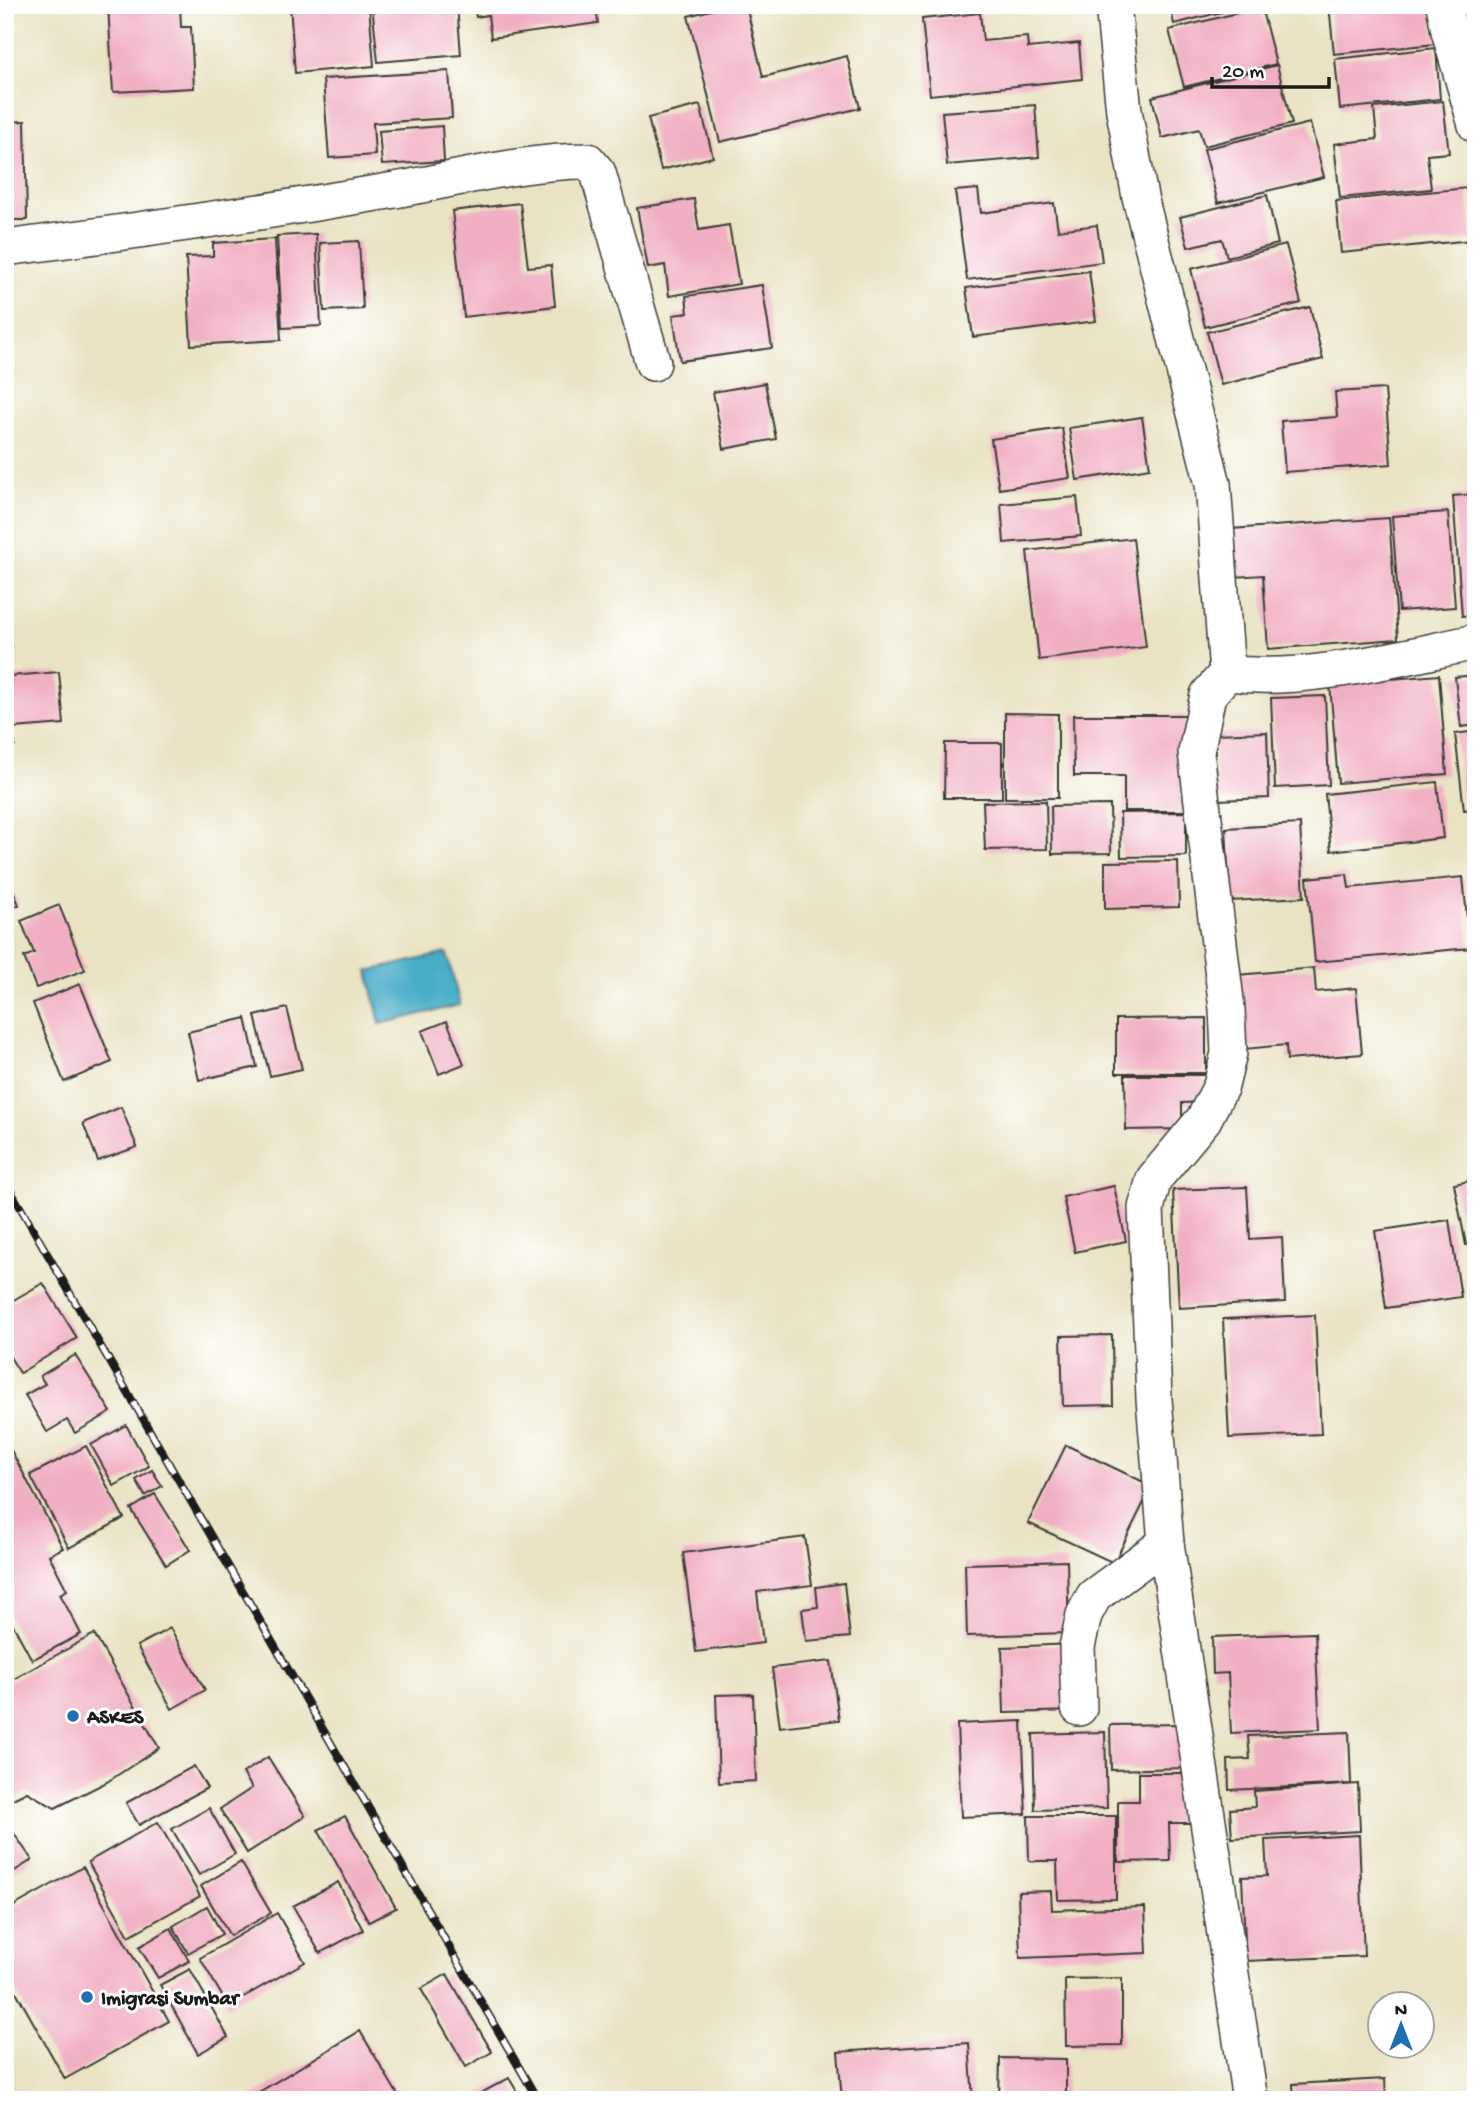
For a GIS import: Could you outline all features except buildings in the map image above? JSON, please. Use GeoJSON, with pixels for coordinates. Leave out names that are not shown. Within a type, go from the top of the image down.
{"type":"FeatureCollection","features":[{"type":"Feature","properties":{"kind":"street"},"geometry":{"type":"LineString","coordinates":[[1113,5],[1124,111],[1140,197],[1213,484],[1227,673],[1208,695],[1196,752],[1227,1009],[1229,1053],[1222,1086],[1204,1119],[1154,1179],[1146,1208],[1154,1399],[1166,1543],[1240,2097]]}},
{"type":"Feature","properties":{"kind":"street"},"geometry":{"type":"LineString","coordinates":[[1456,19],[1476,125]]}},
{"type":"Feature","properties":{"kind":"street"},"geometry":{"type":"LineString","coordinates":[[5,248],[149,230],[555,161],[588,161],[598,173],[653,363]]}},
{"type":"Feature","properties":{"kind":"street"},"geometry":{"type":"LineString","coordinates":[[1227,673],[1253,676],[1315,671],[1476,642]]}},
{"type":"Feature","properties":{"kind":"street"},"geometry":{"type":"LineString","coordinates":[[1079,1708],[1077,1647],[1084,1615],[1094,1597],[1166,1543]]}},
{"type":"Feature","properties":{"kind":"water"},"geometry":{"type":"Polygon","coordinates":[[[447,953],[460,1005],[380,1024],[368,971],[447,953]]]}},
{"type":"Feature","properties":{"kind":"railway"},"geometry":{"type":"LineString","coordinates":[[5,1181],[538,2100]]}},
{"type":"Feature","properties":{"kind":"place","name":"ASKES"},"geometry":{"type":"Point","coordinates":[73,1716]}},
{"type":"Feature","properties":{"kind":"place","name":"Imigrasi Sumbar"},"geometry":{"type":"Point","coordinates":[87,1997]}}]}
